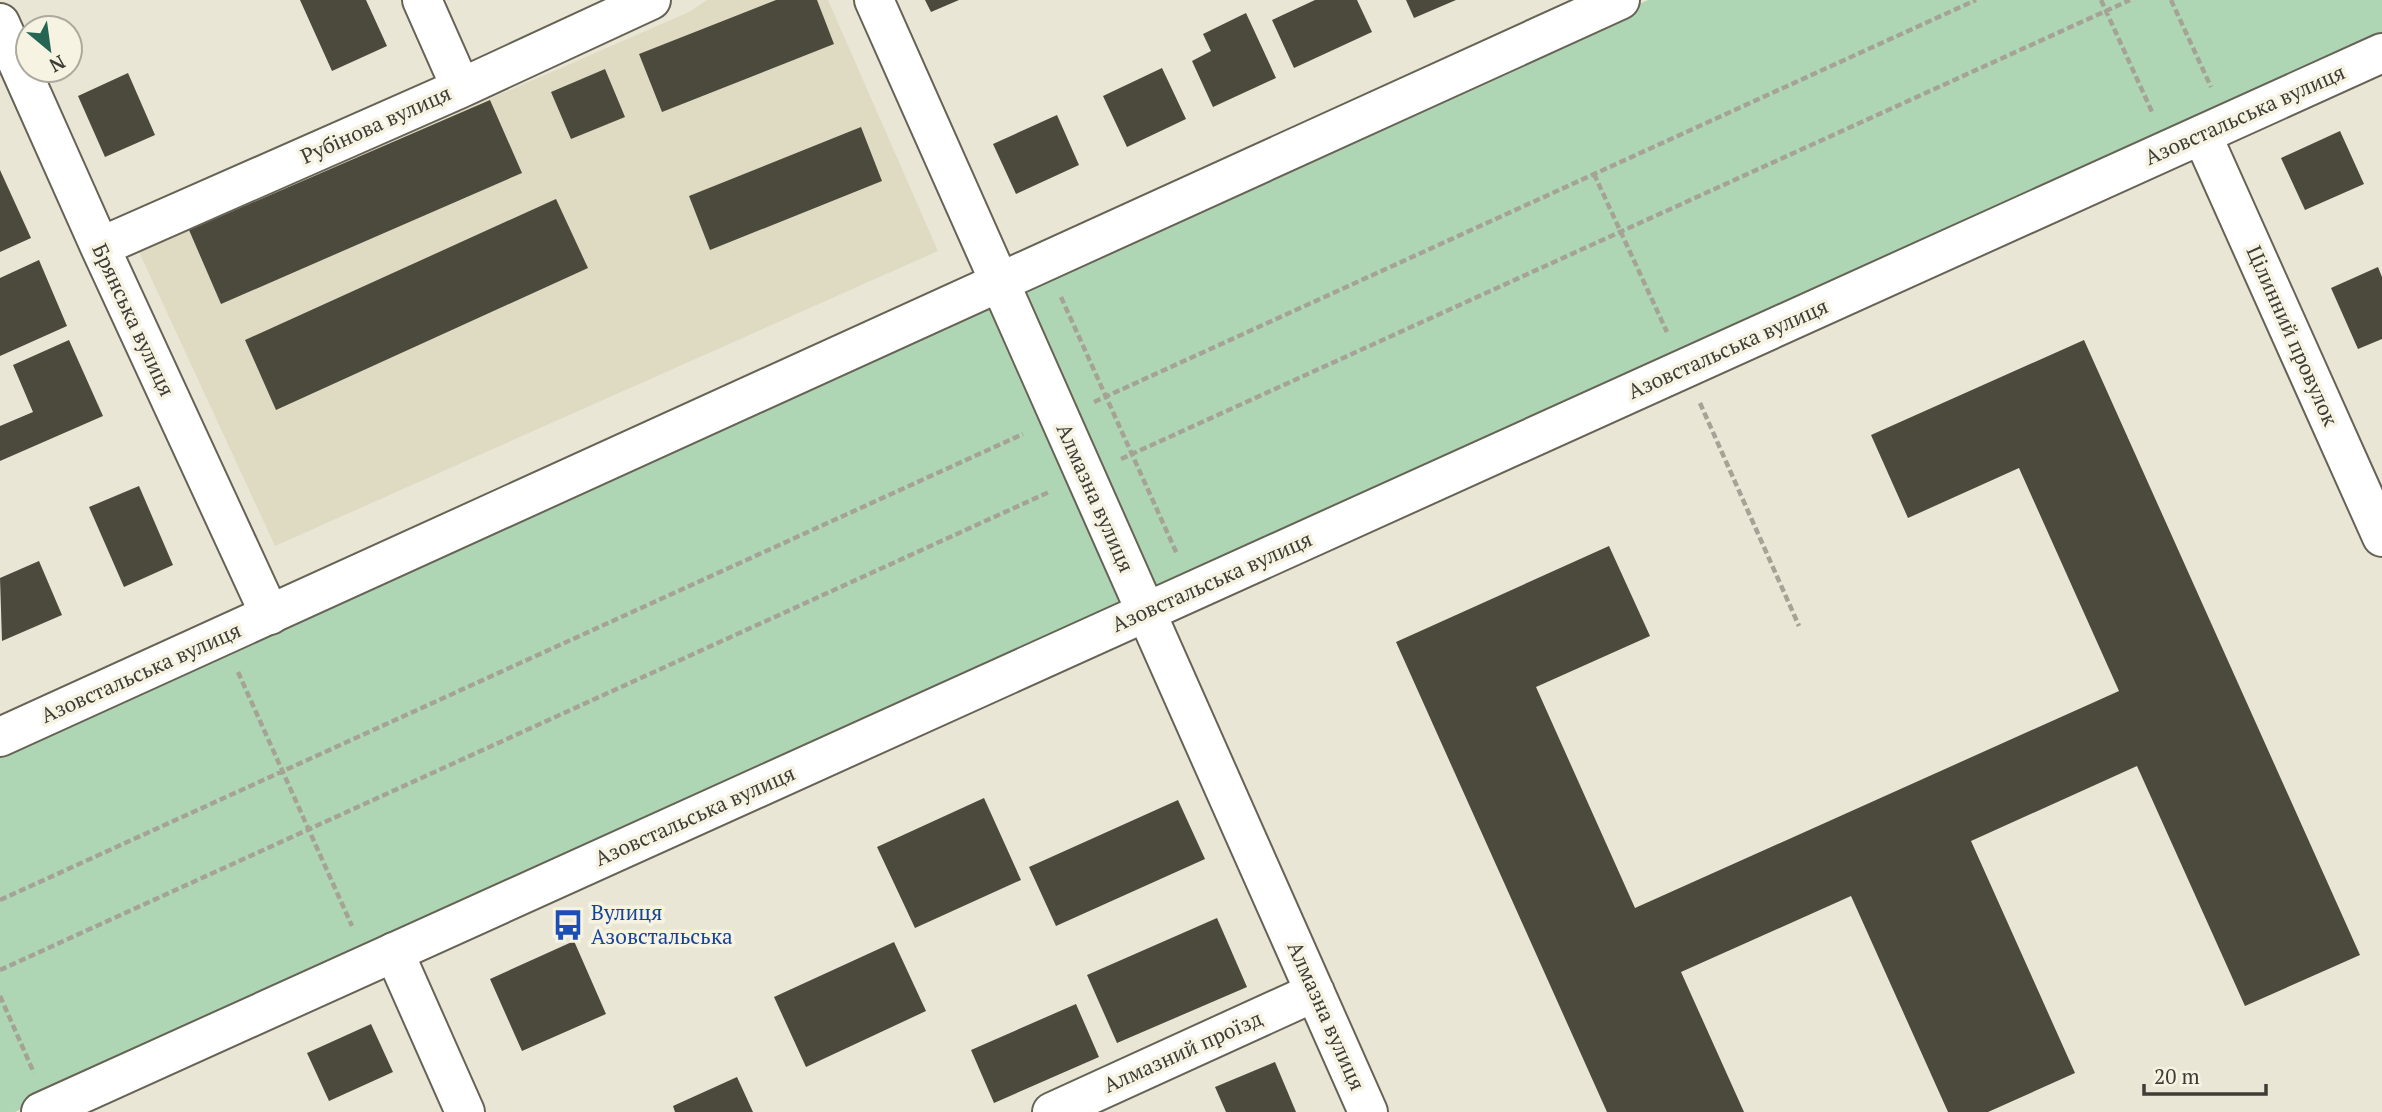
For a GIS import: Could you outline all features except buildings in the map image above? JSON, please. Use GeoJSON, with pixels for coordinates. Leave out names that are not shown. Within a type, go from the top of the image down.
{"type":"FeatureCollection","features":[{"type":"Feature","properties":{"kind":"street"},"geometry":{"type":"LineString","coordinates":[[422,0],[461,88]]}},
{"type":"Feature","properties":{"kind":"street","name":"Рубінова вулиця"},"geometry":{"type":"LineString","coordinates":[[100,247],[461,88],[650,0]]}},
{"type":"Feature","properties":{"kind":"street","name":"Алмазна вулиця"},"geometry":{"type":"LineString","coordinates":[[874,0],[1368,1112]]}},
{"type":"Feature","properties":{"kind":"street","name":"Азовстальська вулиця"},"geometry":{"type":"LineString","coordinates":[[0,737],[1620,0]]}},
{"type":"Feature","properties":{"kind":"street","name":"Брянська вулиця"},"geometry":{"type":"LineString","coordinates":[[0,23],[270,615]]}},
{"type":"Feature","properties":{"kind":"street","name":"Азовстальська вулиця"},"geometry":{"type":"LineString","coordinates":[[45,1110],[2382,53]]}},
{"type":"Feature","properties":{"kind":"street","name":"Цілинний провулок"},"geometry":{"type":"LineString","coordinates":[[2200,136],[2382,537]]}},
{"type":"Feature","properties":{"kind":"street"},"geometry":{"type":"LineString","coordinates":[[381,958],[465,1112]]}},
{"type":"Feature","properties":{"kind":"street","name":"Алмазний проїзд"},"geometry":{"type":"LineString","coordinates":[[1052,1112],[1315,992]]}},
{"type":"Feature","properties":{"kind":"path"},"geometry":{"type":"LineString","coordinates":[[0,900],[1976,0]]}},
{"type":"Feature","properties":{"kind":"path"},"geometry":{"type":"LineString","coordinates":[[2101,0],[2106,11],[2200,136]]}},
{"type":"Feature","properties":{"kind":"path"},"geometry":{"type":"LineString","coordinates":[[0,970],[2130,0]]}},
{"type":"Feature","properties":{"kind":"path"},"geometry":{"type":"LineString","coordinates":[[2171,0],[2200,136]]}},
{"type":"Feature","properties":{"kind":"path"},"geometry":{"type":"LineString","coordinates":[[1594,174],[1670,337]]}},
{"type":"Feature","properties":{"kind":"path"},"geometry":{"type":"LineString","coordinates":[[1063,303],[1177,554]]}},
{"type":"Feature","properties":{"kind":"path"},"geometry":{"type":"LineString","coordinates":[[1695,394],[1799,626]]}},
{"type":"Feature","properties":{"kind":"path"},"geometry":{"type":"LineString","coordinates":[[222,636],[308,829],[381,958]]}},
{"type":"Feature","properties":{"kind":"path"},"geometry":{"type":"LineString","coordinates":[[0,996],[45,1110]]}},
{"type":"Feature","properties":{"kind":"shaded area"},"geometry":{"type":"Polygon","coordinates":[[[707,0],[828,0],[938,251],[275,546],[139,252],[689,12],[707,0]]]}},
{"type":"Feature","properties":{"kind":"green space"},"geometry":{"type":"Polygon","coordinates":[[[1648,0],[2382,0],[2382,41],[15,1112],[0,1112],[0,751],[1648,0]]]}},
{"type":"Feature","properties":{"kind":"place","name":"Вулиця Азовстальська"},"geometry":{"type":"Point","coordinates":[568,925]}}]}
